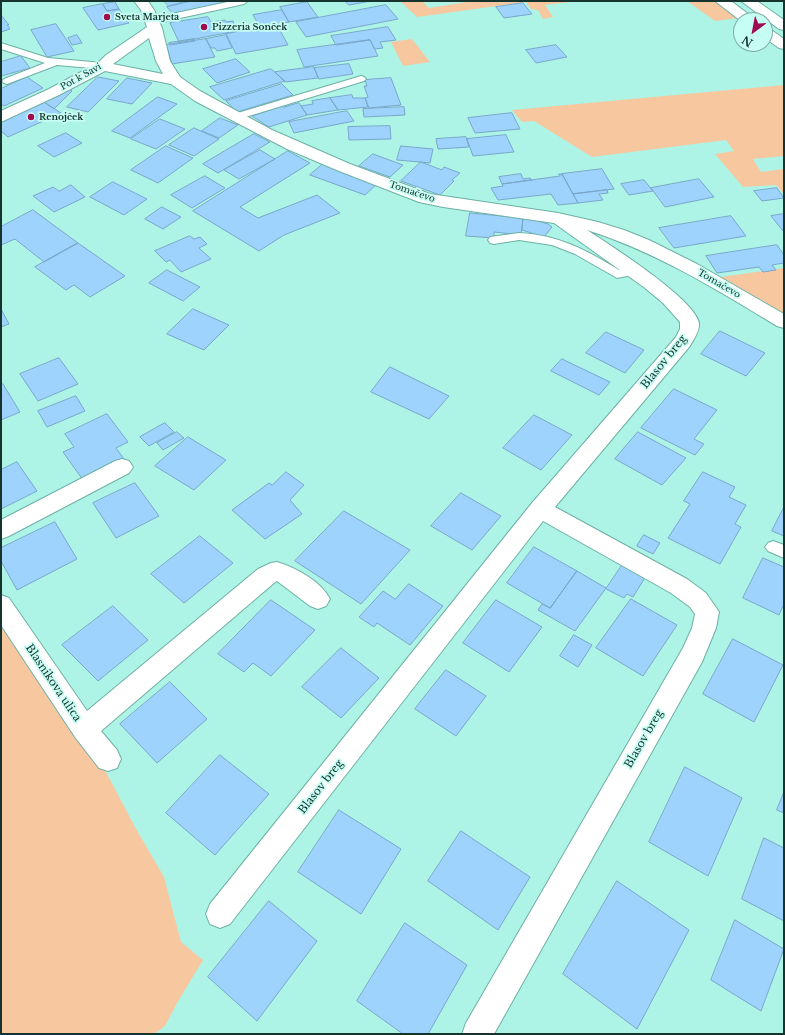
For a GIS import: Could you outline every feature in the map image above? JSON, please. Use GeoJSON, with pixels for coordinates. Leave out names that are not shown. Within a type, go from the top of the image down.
{"type":"FeatureCollection","features":[{"type":"Feature","properties":{"kind":"main road","name":"Tomačevo"},"geometry":{"type":"LineString","coordinates":[[141,1],[154,25],[160,55],[168,72],[176,81],[235,117],[272,136],[321,158],[425,198],[442,202],[500,209],[560,219],[592,226],[648,246],[698,272],[784,322]]}},
{"type":"Feature","properties":{"kind":"main road"},"geometry":{"type":"LineString","coordinates":[[722,1],[738,12]]}},
{"type":"Feature","properties":{"kind":"main road"},"geometry":{"type":"LineString","coordinates":[[748,1],[784,26]]}},
{"type":"Feature","properties":{"kind":"main road","name":"Pot k Savi"},"geometry":{"type":"LineString","coordinates":[[1,116],[54,92],[103,66],[111,58],[154,25]]}},
{"type":"Feature","properties":{"kind":"main road"},"geometry":{"type":"LineString","coordinates":[[773,38],[784,46]]}},
{"type":"Feature","properties":{"kind":"main road"},"geometry":{"type":"LineString","coordinates":[[103,66],[176,81]]}},
{"type":"Feature","properties":{"kind":"main road","name":"Blasov breg"},"geometry":{"type":"LineString","coordinates":[[220,914],[540,509],[683,341],[690,329],[689,321],[681,310],[656,287],[560,219]]}},
{"type":"Feature","properties":{"kind":"main road"},"geometry":{"type":"LineString","coordinates":[[1,530],[122,467]]}},
{"type":"Feature","properties":{"kind":"main road","name":"Blasov breg"},"geometry":{"type":"LineString","coordinates":[[477,1034],[693,654],[704,628],[707,612],[698,600],[680,586],[540,509]]}},
{"type":"Feature","properties":{"kind":"main road"},"geometry":{"type":"LineString","coordinates":[[84,729],[260,581],[273,572],[280,572],[289,577],[318,599]]}},
{"type":"Feature","properties":{"kind":"main road","name":"Blasnikova ulica"},"geometry":{"type":"LineString","coordinates":[[1,605],[84,729],[108,759]]}},
{"type":"Feature","properties":{"kind":"lane"},"geometry":{"type":"LineString","coordinates":[[154,25],[244,1]]}},
{"type":"Feature","properties":{"kind":"lane"},"geometry":{"type":"LineString","coordinates":[[1,46],[18,50],[40,59],[56,62],[103,66]]}},
{"type":"Feature","properties":{"kind":"lane"},"geometry":{"type":"LineString","coordinates":[[7,81],[56,62]]}},
{"type":"Feature","properties":{"kind":"lane"},"geometry":{"type":"LineString","coordinates":[[235,117],[360,79]]}},
{"type":"Feature","properties":{"kind":"lane"},"geometry":{"type":"LineString","coordinates":[[494,240],[516,237],[540,238],[555,242],[590,257],[617,274],[633,271]]}},
{"type":"Feature","properties":{"kind":"shaded area"},"geometry":{"type":"Polygon","coordinates":[[[400,1],[422,1],[429,8],[473,1],[577,1],[545,5],[553,17],[543,19],[538,10],[531,9],[526,2],[417,17],[400,1]]]}},
{"type":"Feature","properties":{"kind":"shaded area"},"geometry":{"type":"Polygon","coordinates":[[[687,1],[714,1],[733,14],[733,19],[715,21],[687,1]]]}},
{"type":"Feature","properties":{"kind":"shaded area"},"geometry":{"type":"Polygon","coordinates":[[[412,39],[430,62],[403,66],[391,42],[412,39]]]}},
{"type":"Feature","properties":{"kind":"shaded area"},"geometry":{"type":"Polygon","coordinates":[[[784,85],[784,156],[753,159],[761,172],[784,169],[784,194],[776,185],[743,187],[715,154],[734,151],[726,140],[592,157],[534,121],[522,122],[512,110],[784,85]]]}},
{"type":"Feature","properties":{"kind":"shaded area"},"geometry":{"type":"Polygon","coordinates":[[[784,268],[784,315],[721,277],[784,268]]]}},
{"type":"Feature","properties":{"kind":"shaded area"},"geometry":{"type":"Polygon","coordinates":[[[1,621],[105,770],[135,827],[164,877],[181,942],[203,960],[165,1026],[154,1034],[1,1034],[1,621]]]}},
{"type":"Feature","properties":{"kind":"building"},"geometry":{"type":"Polygon","coordinates":[[[164,1],[187,1],[169,6],[164,1]]]}},
{"type":"Feature","properties":{"kind":"building"},"geometry":{"type":"Polygon","coordinates":[[[192,1],[237,1],[175,16],[167,7],[192,1]]]}},
{"type":"Feature","properties":{"kind":"building"},"geometry":{"type":"Polygon","coordinates":[[[345,1],[371,1],[349,5],[345,1]]]}},
{"type":"Feature","properties":{"kind":"building"},"geometry":{"type":"Polygon","coordinates":[[[115,2],[119,9],[107,11],[103,4],[115,2]]]}},
{"type":"Feature","properties":{"kind":"building"},"geometry":{"type":"Polygon","coordinates":[[[307,2],[318,17],[289,22],[280,7],[307,2]]]}},
{"type":"Feature","properties":{"kind":"building"},"geometry":{"type":"Polygon","coordinates":[[[523,3],[532,14],[504,18],[496,7],[523,3]]]}},
{"type":"Feature","properties":{"kind":"building","name":"Sveta Marjeta"},"geometry":{"type":"Polygon","coordinates":[[[102,4],[107,11],[119,9],[129,23],[98,30],[83,8],[102,4]]]}},
{"type":"Feature","properties":{"kind":"building"},"geometry":{"type":"Polygon","coordinates":[[[386,5],[398,19],[306,37],[296,22],[386,5]]]}},
{"type":"Feature","properties":{"kind":"building"},"geometry":{"type":"Polygon","coordinates":[[[282,10],[289,22],[260,27],[253,15],[282,10]]]}},
{"type":"Feature","properties":{"kind":"building"},"geometry":{"type":"Polygon","coordinates":[[[1,15],[9,25],[7,25],[10,29],[1,32],[1,15]]]}},
{"type":"Feature","properties":{"kind":"building","name":"Pizzeria Sonček"},"geometry":{"type":"Polygon","coordinates":[[[208,17],[211,22],[225,20],[226,22],[233,21],[237,31],[179,42],[170,23],[208,17]]]}},
{"type":"Feature","properties":{"kind":"building"},"geometry":{"type":"Polygon","coordinates":[[[56,24],[74,51],[47,57],[31,30],[56,24]]]}},
{"type":"Feature","properties":{"kind":"building"},"geometry":{"type":"Polygon","coordinates":[[[277,25],[288,45],[236,54],[226,34],[277,25]]]}},
{"type":"Feature","properties":{"kind":"building"},"geometry":{"type":"Polygon","coordinates":[[[388,27],[396,40],[380,42],[383,48],[375,49],[370,40],[336,45],[331,36],[388,27]]]}},
{"type":"Feature","properties":{"kind":"building"},"geometry":{"type":"Polygon","coordinates":[[[77,35],[82,43],[72,45],[68,38],[77,35]]]}},
{"type":"Feature","properties":{"kind":"building"},"geometry":{"type":"Polygon","coordinates":[[[226,35],[232,48],[217,51],[215,48],[211,48],[206,39],[226,35]]]}},
{"type":"Feature","properties":{"kind":"building"},"geometry":{"type":"Polygon","coordinates":[[[194,39],[195,41],[170,45],[169,43],[194,39]]]}},
{"type":"Feature","properties":{"kind":"building"},"geometry":{"type":"Polygon","coordinates":[[[206,39],[215,57],[172,64],[166,45],[206,39]]]}},
{"type":"Feature","properties":{"kind":"building"},"geometry":{"type":"Polygon","coordinates":[[[370,40],[378,56],[304,67],[297,50],[370,40]]]}},
{"type":"Feature","properties":{"kind":"building"},"geometry":{"type":"Polygon","coordinates":[[[556,45],[567,57],[536,63],[526,50],[556,45]]]}},
{"type":"Feature","properties":{"kind":"building"},"geometry":{"type":"Polygon","coordinates":[[[21,56],[30,68],[1,76],[1,62],[21,56]]]}},
{"type":"Feature","properties":{"kind":"building"},"geometry":{"type":"Polygon","coordinates":[[[236,59],[250,72],[217,83],[203,69],[236,59]]]}},
{"type":"Feature","properties":{"kind":"building"},"geometry":{"type":"Polygon","coordinates":[[[349,64],[353,74],[319,79],[314,68],[349,64]]]}},
{"type":"Feature","properties":{"kind":"building"},"geometry":{"type":"Polygon","coordinates":[[[314,67],[318,78],[285,82],[275,72],[314,67]]]}},
{"type":"Feature","properties":{"kind":"building"},"geometry":{"type":"Polygon","coordinates":[[[271,69],[285,81],[224,100],[210,87],[271,69]]]}},
{"type":"Feature","properties":{"kind":"building"},"geometry":{"type":"Polygon","coordinates":[[[27,77],[43,88],[4,106],[1,104],[1,89],[27,77]]]}},
{"type":"Feature","properties":{"kind":"building"},"geometry":{"type":"Polygon","coordinates":[[[98,77],[119,81],[88,112],[67,107],[98,77]]]}},
{"type":"Feature","properties":{"kind":"building"},"geometry":{"type":"Polygon","coordinates":[[[127,78],[152,83],[132,104],[107,99],[127,78]]]}},
{"type":"Feature","properties":{"kind":"building"},"geometry":{"type":"Polygon","coordinates":[[[391,78],[401,105],[369,108],[365,98],[368,97],[364,86],[367,86],[365,80],[391,78]]]}},
{"type":"Feature","properties":{"kind":"building"},"geometry":{"type":"Polygon","coordinates":[[[282,84],[293,95],[237,112],[226,101],[282,84]]]}},
{"type":"Feature","properties":{"kind":"building"},"geometry":{"type":"Polygon","coordinates":[[[69,89],[72,91],[54,109],[44,102],[69,89]]]}},
{"type":"Feature","properties":{"kind":"building"},"geometry":{"type":"Polygon","coordinates":[[[352,95],[353,98],[365,98],[368,107],[338,110],[330,98],[352,95]]]}},
{"type":"Feature","properties":{"kind":"building"},"geometry":{"type":"Polygon","coordinates":[[[158,97],[177,104],[130,138],[112,131],[158,97]]]}},
{"type":"Feature","properties":{"kind":"building"},"geometry":{"type":"Polygon","coordinates":[[[330,98],[338,110],[307,115],[301,106],[313,104],[312,101],[330,98]]]}},
{"type":"Feature","properties":{"kind":"building","name":"Renojček"},"geometry":{"type":"Polygon","coordinates":[[[44,102],[61,113],[8,137],[1,131],[1,121],[44,102]]]}},
{"type":"Feature","properties":{"kind":"building"},"geometry":{"type":"Polygon","coordinates":[[[299,103],[307,115],[269,127],[252,116],[281,106],[283,107],[299,103]]]}},
{"type":"Feature","properties":{"kind":"building"},"geometry":{"type":"Polygon","coordinates":[[[404,107],[405,115],[364,117],[363,109],[404,107]]]}},
{"type":"Feature","properties":{"kind":"building"},"geometry":{"type":"Polygon","coordinates":[[[347,111],[354,121],[294,133],[289,122],[347,111]]]}},
{"type":"Feature","properties":{"kind":"building"},"geometry":{"type":"Polygon","coordinates":[[[512,113],[520,129],[475,133],[468,118],[512,113]]]}},
{"type":"Feature","properties":{"kind":"building"},"geometry":{"type":"Polygon","coordinates":[[[220,118],[238,125],[219,138],[202,131],[220,118]]]}},
{"type":"Feature","properties":{"kind":"building"},"geometry":{"type":"Polygon","coordinates":[[[160,119],[185,129],[156,149],[131,139],[160,119]]]}},
{"type":"Feature","properties":{"kind":"building"},"geometry":{"type":"Polygon","coordinates":[[[390,126],[391,139],[349,140],[348,127],[390,126]]]}},
{"type":"Feature","properties":{"kind":"building"},"geometry":{"type":"Polygon","coordinates":[[[194,128],[219,139],[194,156],[169,145],[194,128]]]}},
{"type":"Feature","properties":{"kind":"building"},"geometry":{"type":"Polygon","coordinates":[[[66,133],[82,143],[54,157],[38,146],[66,133]]]}},
{"type":"Feature","properties":{"kind":"building"},"geometry":{"type":"Polygon","coordinates":[[[254,134],[270,142],[218,173],[203,164],[254,134]]]}},
{"type":"Feature","properties":{"kind":"building"},"geometry":{"type":"Polygon","coordinates":[[[506,135],[514,152],[473,156],[467,139],[506,135]]]}},
{"type":"Feature","properties":{"kind":"building"},"geometry":{"type":"Polygon","coordinates":[[[466,137],[469,147],[438,149],[436,139],[466,137]]]}},
{"type":"Feature","properties":{"kind":"building"},"geometry":{"type":"Polygon","coordinates":[[[166,146],[193,158],[158,183],[131,170],[166,146]]]}},
{"type":"Feature","properties":{"kind":"building"},"geometry":{"type":"Polygon","coordinates":[[[401,146],[433,149],[430,163],[397,160],[401,146]]]}},
{"type":"Feature","properties":{"kind":"building"},"geometry":{"type":"Polygon","coordinates":[[[260,150],[275,159],[239,179],[224,170],[260,150]]]}},
{"type":"Feature","properties":{"kind":"building"},"geometry":{"type":"Polygon","coordinates":[[[288,151],[310,163],[240,207],[258,218],[317,195],[340,213],[284,235],[259,251],[193,211],[288,151]]]}},
{"type":"Feature","properties":{"kind":"building"},"geometry":{"type":"Polygon","coordinates":[[[373,154],[403,165],[390,177],[359,166],[373,154]]]}},
{"type":"Feature","properties":{"kind":"building"},"geometry":{"type":"Polygon","coordinates":[[[421,162],[442,170],[444,167],[460,173],[452,180],[454,181],[440,195],[401,181],[421,162]]]}},
{"type":"Feature","properties":{"kind":"building"},"geometry":{"type":"Polygon","coordinates":[[[324,163],[378,183],[365,195],[310,175],[324,163]]]}},
{"type":"Feature","properties":{"kind":"building"},"geometry":{"type":"Polygon","coordinates":[[[602,169],[614,189],[573,194],[562,174],[602,169]]]}},
{"type":"Feature","properties":{"kind":"building"},"geometry":{"type":"Polygon","coordinates":[[[521,174],[523,179],[530,178],[532,180],[502,184],[499,177],[521,174]]]}},
{"type":"Feature","properties":{"kind":"building"},"geometry":{"type":"Polygon","coordinates":[[[559,174],[562,174],[578,203],[558,205],[551,194],[498,200],[491,188],[503,186],[502,184],[560,176],[559,174]]]}},
{"type":"Feature","properties":{"kind":"building"},"geometry":{"type":"Polygon","coordinates":[[[205,176],[225,188],[192,208],[171,195],[205,176]]]}},
{"type":"Feature","properties":{"kind":"building"},"geometry":{"type":"Polygon","coordinates":[[[699,179],[714,197],[665,207],[651,188],[699,179]]]}},
{"type":"Feature","properties":{"kind":"building"},"geometry":{"type":"Polygon","coordinates":[[[644,180],[653,191],[629,195],[621,184],[644,180]]]}},
{"type":"Feature","properties":{"kind":"building"},"geometry":{"type":"Polygon","coordinates":[[[113,182],[147,199],[124,215],[90,197],[113,182]]]}},
{"type":"Feature","properties":{"kind":"building"},"geometry":{"type":"Polygon","coordinates":[[[71,185],[85,197],[54,212],[33,196],[53,187],[59,191],[71,185]]]}},
{"type":"Feature","properties":{"kind":"building"},"geometry":{"type":"Polygon","coordinates":[[[777,188],[784,198],[762,201],[754,191],[777,188]]]}},
{"type":"Feature","properties":{"kind":"building"},"geometry":{"type":"Polygon","coordinates":[[[607,190],[608,193],[599,194],[603,200],[578,203],[573,194],[607,190]]]}},
{"type":"Feature","properties":{"kind":"building"},"geometry":{"type":"Polygon","coordinates":[[[162,207],[181,217],[163,229],[145,219],[162,207]]]}},
{"type":"Feature","properties":{"kind":"building"},"geometry":{"type":"Polygon","coordinates":[[[33,210],[78,243],[44,262],[15,239],[1,245],[1,227],[33,210]]]}},
{"type":"Feature","properties":{"kind":"building"},"geometry":{"type":"Polygon","coordinates":[[[470,213],[523,218],[521,235],[494,232],[494,238],[466,236],[470,213]]]}},
{"type":"Feature","properties":{"kind":"building"},"geometry":{"type":"Polygon","coordinates":[[[784,214],[784,231],[783,231],[771,216],[784,214]]]}},
{"type":"Feature","properties":{"kind":"building"},"geometry":{"type":"Polygon","coordinates":[[[731,216],[746,236],[674,248],[659,228],[731,216]]]}},
{"type":"Feature","properties":{"kind":"building"},"geometry":{"type":"Polygon","coordinates":[[[525,217],[548,224],[552,227],[544,237],[522,230],[523,218],[525,217]]]}},
{"type":"Feature","properties":{"kind":"building"},"geometry":{"type":"Polygon","coordinates":[[[190,236],[194,239],[200,237],[207,244],[199,248],[211,259],[181,272],[170,260],[166,262],[155,251],[190,236]]]}},
{"type":"Feature","properties":{"kind":"building"},"geometry":{"type":"Polygon","coordinates":[[[78,243],[125,276],[90,297],[74,285],[66,290],[35,267],[78,243]]]}},
{"type":"Feature","properties":{"kind":"building"},"geometry":{"type":"Polygon","coordinates":[[[777,245],[784,255],[784,263],[772,265],[776,270],[763,272],[759,267],[717,273],[706,256],[777,245]]]}},
{"type":"Feature","properties":{"kind":"building"},"geometry":{"type":"Polygon","coordinates":[[[167,270],[200,287],[183,301],[149,283],[167,270]]]}},
{"type":"Feature","properties":{"kind":"building"},"geometry":{"type":"Polygon","coordinates":[[[1,309],[9,324],[1,327],[1,309]]]}},
{"type":"Feature","properties":{"kind":"building"},"geometry":{"type":"Polygon","coordinates":[[[193,309],[229,325],[204,350],[167,334],[193,309]]]}},
{"type":"Feature","properties":{"kind":"building"},"geometry":{"type":"Polygon","coordinates":[[[720,331],[765,353],[746,376],[701,354],[720,331]]]}},
{"type":"Feature","properties":{"kind":"building"},"geometry":{"type":"Polygon","coordinates":[[[606,332],[644,350],[625,373],[586,353],[606,332]]]}},
{"type":"Feature","properties":{"kind":"building"},"geometry":{"type":"Polygon","coordinates":[[[59,358],[78,384],[38,401],[20,374],[59,358]]]}},
{"type":"Feature","properties":{"kind":"building"},"geometry":{"type":"Polygon","coordinates":[[[562,359],[610,382],[599,395],[551,371],[562,359]]]}},
{"type":"Feature","properties":{"kind":"building"},"geometry":{"type":"Polygon","coordinates":[[[390,367],[449,396],[429,419],[371,392],[390,367]]]}},
{"type":"Feature","properties":{"kind":"building"},"geometry":{"type":"Polygon","coordinates":[[[3,384],[20,412],[1,420],[1,385],[3,384]]]}},
{"type":"Feature","properties":{"kind":"building"},"geometry":{"type":"Polygon","coordinates":[[[674,389],[717,410],[694,439],[704,444],[695,455],[641,428],[674,389]]]}},
{"type":"Feature","properties":{"kind":"building"},"geometry":{"type":"Polygon","coordinates":[[[76,396],[85,411],[47,427],[38,411],[76,396]]]}},
{"type":"Feature","properties":{"kind":"building"},"geometry":{"type":"Polygon","coordinates":[[[107,414],[128,442],[116,448],[124,459],[83,480],[63,452],[74,447],[65,434],[107,414]]]}},
{"type":"Feature","properties":{"kind":"building"},"geometry":{"type":"Polygon","coordinates":[[[534,415],[572,435],[541,470],[503,448],[534,415]]]}},
{"type":"Feature","properties":{"kind":"building"},"geometry":{"type":"Polygon","coordinates":[[[165,423],[174,432],[149,446],[140,437],[165,423]]]}},
{"type":"Feature","properties":{"kind":"building"},"geometry":{"type":"Polygon","coordinates":[[[177,432],[184,438],[163,450],[157,443],[177,432]]]}},
{"type":"Feature","properties":{"kind":"building"},"geometry":{"type":"Polygon","coordinates":[[[638,432],[686,458],[662,485],[615,459],[638,432]]]}},
{"type":"Feature","properties":{"kind":"building"},"geometry":{"type":"Polygon","coordinates":[[[188,437],[226,460],[194,490],[155,466],[188,437]]]}},
{"type":"Feature","properties":{"kind":"building"},"geometry":{"type":"Polygon","coordinates":[[[17,462],[37,491],[1,509],[1,470],[17,462]]]}},
{"type":"Feature","properties":{"kind":"building"},"geometry":{"type":"Polygon","coordinates":[[[286,472],[304,485],[290,500],[302,514],[265,539],[232,510],[269,483],[272,485],[286,472]]]}},
{"type":"Feature","properties":{"kind":"building"},"geometry":{"type":"Polygon","coordinates":[[[703,472],[735,487],[729,497],[746,505],[735,524],[741,527],[720,564],[668,538],[690,504],[684,501],[703,472]]]}},
{"type":"Feature","properties":{"kind":"building"},"geometry":{"type":"Polygon","coordinates":[[[135,483],[159,516],[116,538],[93,503],[135,483]]]}},
{"type":"Feature","properties":{"kind":"building"},"geometry":{"type":"Polygon","coordinates":[[[461,493],[501,516],[472,550],[431,526],[461,493]]]}},
{"type":"Feature","properties":{"kind":"building"},"geometry":{"type":"Polygon","coordinates":[[[784,507],[784,536],[772,531],[784,507]]]}},
{"type":"Feature","properties":{"kind":"building"},"geometry":{"type":"Polygon","coordinates":[[[344,511],[410,550],[361,604],[295,561],[344,511]]]}},
{"type":"Feature","properties":{"kind":"building"},"geometry":{"type":"Polygon","coordinates":[[[55,522],[77,559],[17,590],[1,561],[1,548],[55,522]]]}},
{"type":"Feature","properties":{"kind":"building"},"geometry":{"type":"Polygon","coordinates":[[[644,535],[660,543],[653,554],[637,546],[644,535]]]}},
{"type":"Feature","properties":{"kind":"building"},"geometry":{"type":"Polygon","coordinates":[[[200,536],[233,563],[184,603],[151,574],[200,536]]]}},
{"type":"Feature","properties":{"kind":"building"},"geometry":{"type":"Polygon","coordinates":[[[534,547],[577,571],[550,608],[507,583],[534,547]]]}},
{"type":"Feature","properties":{"kind":"building"},"geometry":{"type":"Polygon","coordinates":[[[763,558],[784,567],[784,604],[779,615],[743,598],[763,558]]]}},
{"type":"Feature","properties":{"kind":"building"},"geometry":{"type":"Polygon","coordinates":[[[623,564],[646,576],[633,597],[627,594],[624,598],[606,589],[623,564]]]}},
{"type":"Feature","properties":{"kind":"building"},"geometry":{"type":"Polygon","coordinates":[[[577,571],[606,588],[575,631],[538,610],[542,604],[550,608],[577,571]]]}},
{"type":"Feature","properties":{"kind":"building"},"geometry":{"type":"Polygon","coordinates":[[[409,584],[443,606],[410,645],[377,623],[374,627],[359,617],[383,591],[395,599],[409,584]]]}},
{"type":"Feature","properties":{"kind":"building"},"geometry":{"type":"Polygon","coordinates":[[[631,599],[677,625],[643,676],[596,648],[631,599]]]}},
{"type":"Feature","properties":{"kind":"building"},"geometry":{"type":"Polygon","coordinates":[[[271,600],[315,630],[271,676],[253,663],[244,672],[218,654],[271,600]]]}},
{"type":"Feature","properties":{"kind":"building"},"geometry":{"type":"Polygon","coordinates":[[[496,600],[542,627],[509,672],[463,643],[496,600]]]}},
{"type":"Feature","properties":{"kind":"building"},"geometry":{"type":"Polygon","coordinates":[[[113,606],[148,640],[98,681],[62,645],[113,606]]]}},
{"type":"Feature","properties":{"kind":"building"},"geometry":{"type":"Polygon","coordinates":[[[574,635],[592,645],[578,667],[560,656],[574,635]]]}},
{"type":"Feature","properties":{"kind":"building"},"geometry":{"type":"Polygon","coordinates":[[[733,639],[783,665],[754,722],[703,694],[733,639]]]}},
{"type":"Feature","properties":{"kind":"building"},"geometry":{"type":"Polygon","coordinates":[[[341,648],[379,678],[341,718],[302,687],[341,648]]]}},
{"type":"Feature","properties":{"kind":"building"},"geometry":{"type":"Polygon","coordinates":[[[446,670],[486,696],[456,736],[415,709],[446,670]]]}},
{"type":"Feature","properties":{"kind":"building"},"geometry":{"type":"Polygon","coordinates":[[[170,682],[207,719],[157,763],[120,724],[170,682]]]}},
{"type":"Feature","properties":{"kind":"building"},"geometry":{"type":"Polygon","coordinates":[[[220,755],[269,794],[215,855],[166,813],[220,755]]]}},
{"type":"Feature","properties":{"kind":"building"},"geometry":{"type":"Polygon","coordinates":[[[685,767],[742,798],[708,876],[649,842],[685,767]]]}},
{"type":"Feature","properties":{"kind":"building"},"geometry":{"type":"Polygon","coordinates":[[[784,792],[784,813],[777,810],[784,792]]]}},
{"type":"Feature","properties":{"kind":"building"},"geometry":{"type":"Polygon","coordinates":[[[339,810],[401,849],[361,914],[298,872],[339,810]]]}},
{"type":"Feature","properties":{"kind":"building"},"geometry":{"type":"Polygon","coordinates":[[[461,831],[530,877],[498,930],[428,881],[461,831]]]}},
{"type":"Feature","properties":{"kind":"building"},"geometry":{"type":"Polygon","coordinates":[[[764,838],[784,848],[784,921],[742,899],[764,838]]]}},
{"type":"Feature","properties":{"kind":"building"},"geometry":{"type":"Polygon","coordinates":[[[617,881],[689,930],[637,1029],[563,974],[617,881]]]}},
{"type":"Feature","properties":{"kind":"building"},"geometry":{"type":"Polygon","coordinates":[[[269,901],[317,941],[257,1021],[208,977],[269,901]]]}},
{"type":"Feature","properties":{"kind":"building"},"geometry":{"type":"Polygon","coordinates":[[[735,920],[784,949],[761,1011],[711,980],[735,920]]]}},
{"type":"Feature","properties":{"kind":"building"},"geometry":{"type":"Polygon","coordinates":[[[405,923],[467,965],[428,1034],[403,1034],[357,1001],[405,923]]]}},
{"type":"Feature","properties":{"kind":"place","name":"Sveta Marjeta"},"geometry":{"type":"Point","coordinates":[107,17]}},
{"type":"Feature","properties":{"kind":"place","name":"Pizzeria Sonček"},"geometry":{"type":"Point","coordinates":[204,27]}},
{"type":"Feature","properties":{"kind":"place","name":"Renojček"},"geometry":{"type":"Point","coordinates":[31,117]}}]}
